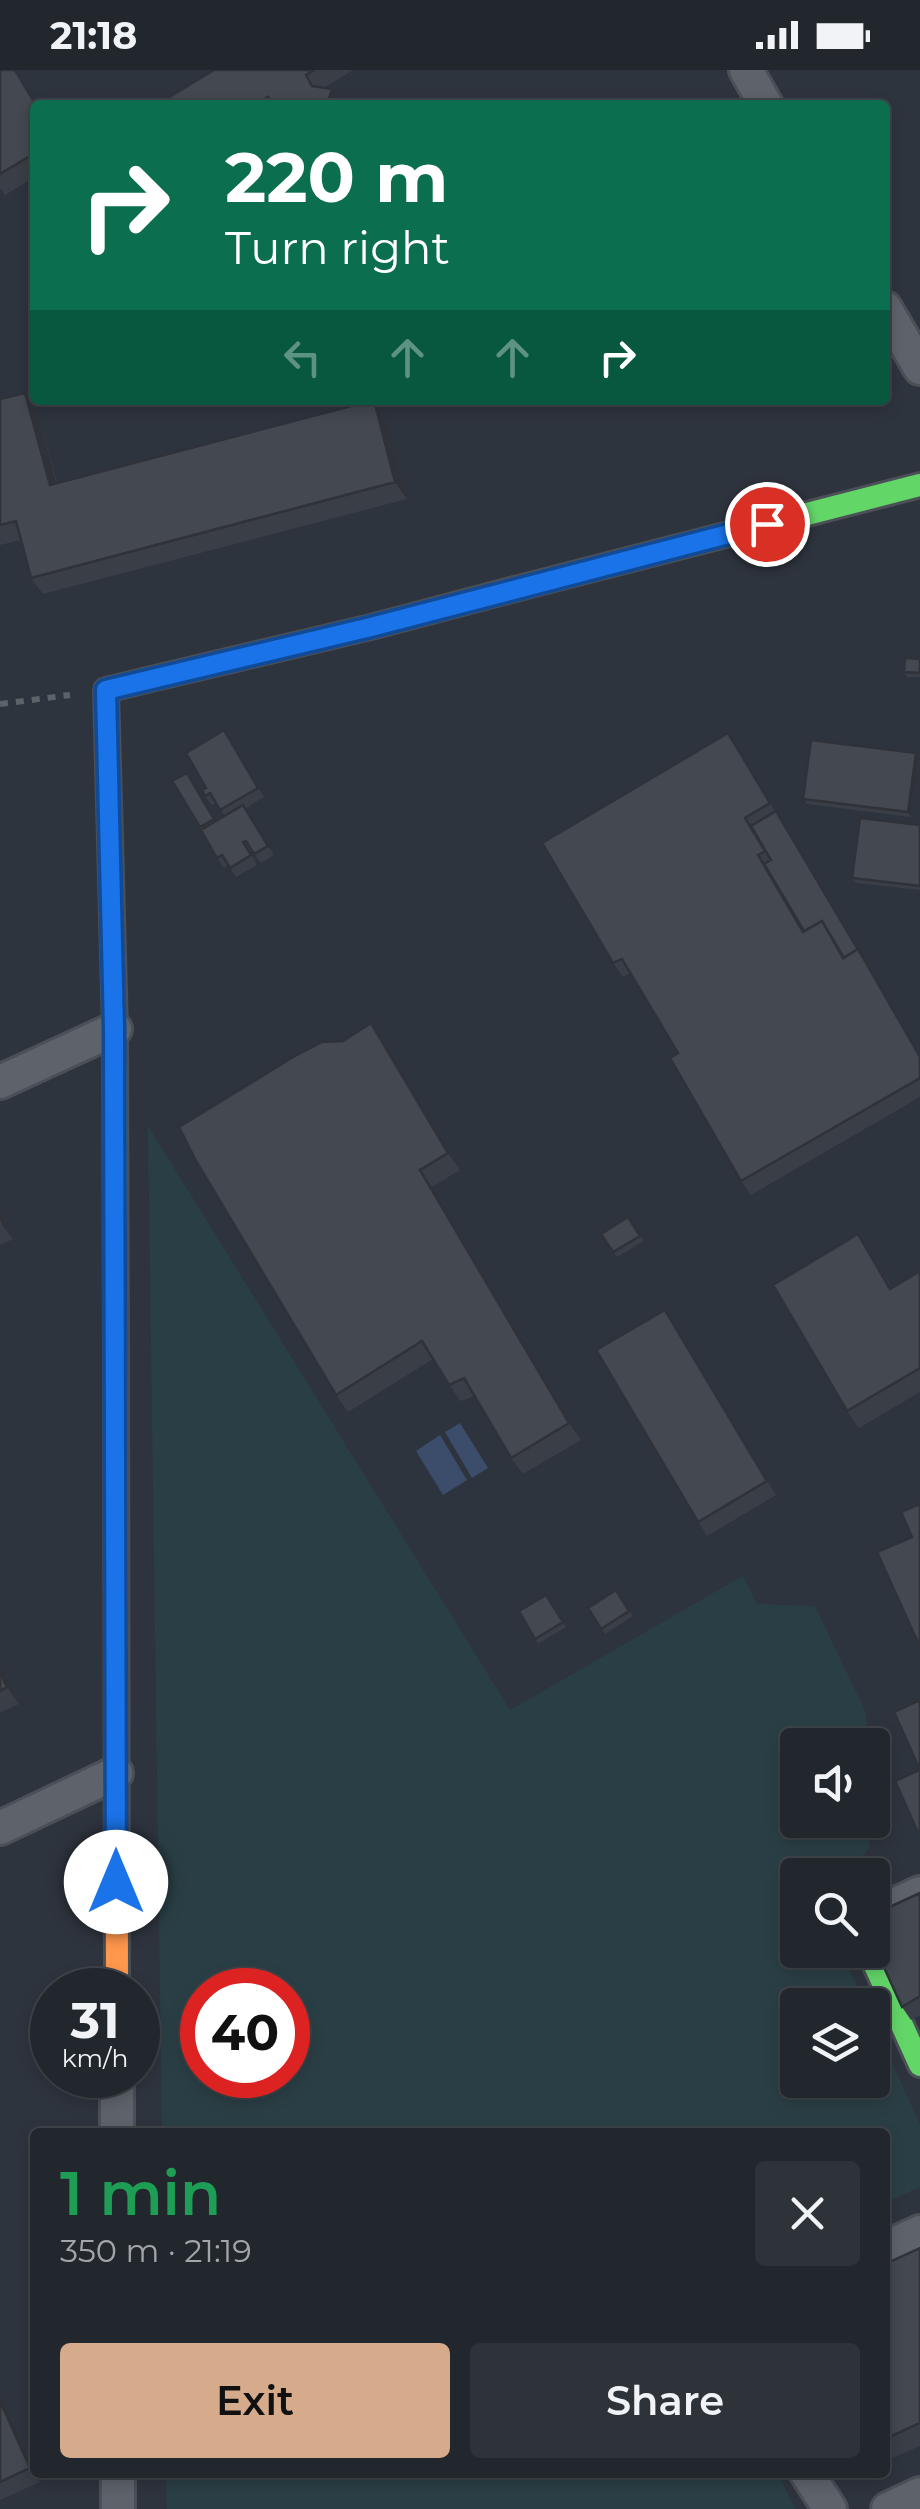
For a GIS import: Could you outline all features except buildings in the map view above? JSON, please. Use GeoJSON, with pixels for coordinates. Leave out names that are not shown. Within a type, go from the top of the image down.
{"type":"FeatureCollection","features":[{"type":"Feature","properties":{"kind":"street"},"geometry":{"type":"LineString","coordinates":[[746,70],[763,100]]}},
{"type":"Feature","properties":{"kind":"street"},"geometry":{"type":"LineString","coordinates":[[890,317],[920,368]]}},
{"type":"Feature","properties":{"kind":"street"},"geometry":{"type":"LineString","coordinates":[[117,1968],[114,1028],[106,690],[371,627],[920,485]]}},
{"type":"Feature","properties":{"kind":"street"},"geometry":{"type":"LineString","coordinates":[[0,1082],[114,1028]]}},
{"type":"Feature","properties":{"kind":"street"},"geometry":{"type":"LineString","coordinates":[[0,1828],[116,1773]]}},
{"type":"Feature","properties":{"kind":"street"},"geometry":{"type":"LineString","coordinates":[[890,1907],[920,1893]]}},
{"type":"Feature","properties":{"kind":"street"},"geometry":{"type":"LineString","coordinates":[[876,1968],[919,2058]]}},
{"type":"Feature","properties":{"kind":"street"},"geometry":{"type":"LineString","coordinates":[[117,2098],[117,2128]]}},
{"type":"Feature","properties":{"kind":"street"},"geometry":{"type":"LineString","coordinates":[[890,2246],[920,2232]]}},
{"type":"Feature","properties":{"kind":"street"},"geometry":{"type":"LineString","coordinates":[[118,2478],[118,2509]]}},
{"type":"Feature","properties":{"kind":"street"},"geometry":{"type":"LineString","coordinates":[[810,2478],[830,2509]]}},
{"type":"Feature","properties":{"kind":"street"},"geometry":{"type":"LineString","coordinates":[[888,2509],[920,2494]]}},
{"type":"Feature","properties":{"kind":"path"},"geometry":{"type":"LineString","coordinates":[[0,704],[106,690]]}},
{"type":"Feature","properties":{"kind":"green space"},"geometry":{"type":"Polygon","coordinates":[[[148,1126],[510,1710],[743,1576],[757,1604],[815,1606],[866,1713],[866,1728],[780,1728],[780,1838],[870,1838],[870,1847],[861,1858],[780,1858],[780,1968],[849,1968],[858,1988],[780,1988],[780,2098],[890,2098],[890,2058],[920,2125],[920,2187],[890,2201],[890,2128],[162,2128],[148,1126]]]}},
{"type":"Feature","properties":{"kind":"green space"},"geometry":{"type":"Polygon","coordinates":[[[166,2478],[780,2478],[795,2509],[167,2509],[166,2478]]]}},
{"type":"Feature","properties":{"kind":"water"},"geometry":{"type":"Polygon","coordinates":[[[460,1423],[488,1468],[472,1478],[445,1432],[460,1423]]]}},
{"type":"Feature","properties":{"kind":"water"},"geometry":{"type":"Polygon","coordinates":[[[440,1435],[467,1480],[443,1495],[416,1451],[440,1435]]]}},
{"type":"Feature","properties":{"kind":"traffic: fast"},"geometry":{"type":"LineString","coordinates":[[515,589],[920,485]]}},
{"type":"Feature","properties":{"kind":"traffic: fast"},"geometry":{"type":"LineString","coordinates":[[116,1348],[115,1029],[106,690],[147,680]]}},
{"type":"Feature","properties":{"kind":"traffic: fast"},"geometry":{"type":"LineString","coordinates":[[876,1968],[920,2065]]}},
{"type":"Feature","properties":{"kind":"traffic: slow"},"geometry":{"type":"LineString","coordinates":[[147,680],[515,589]]}},
{"type":"Feature","properties":{"kind":"traffic: slow"},"geometry":{"type":"LineString","coordinates":[[116,1348],[117,1968]]}},
{"type":"Feature","properties":{"kind":"route"},"geometry":{"type":"LineString","coordinates":[[116,1882],[114,1028],[106,690],[371,627],[767,524]]}}]}
